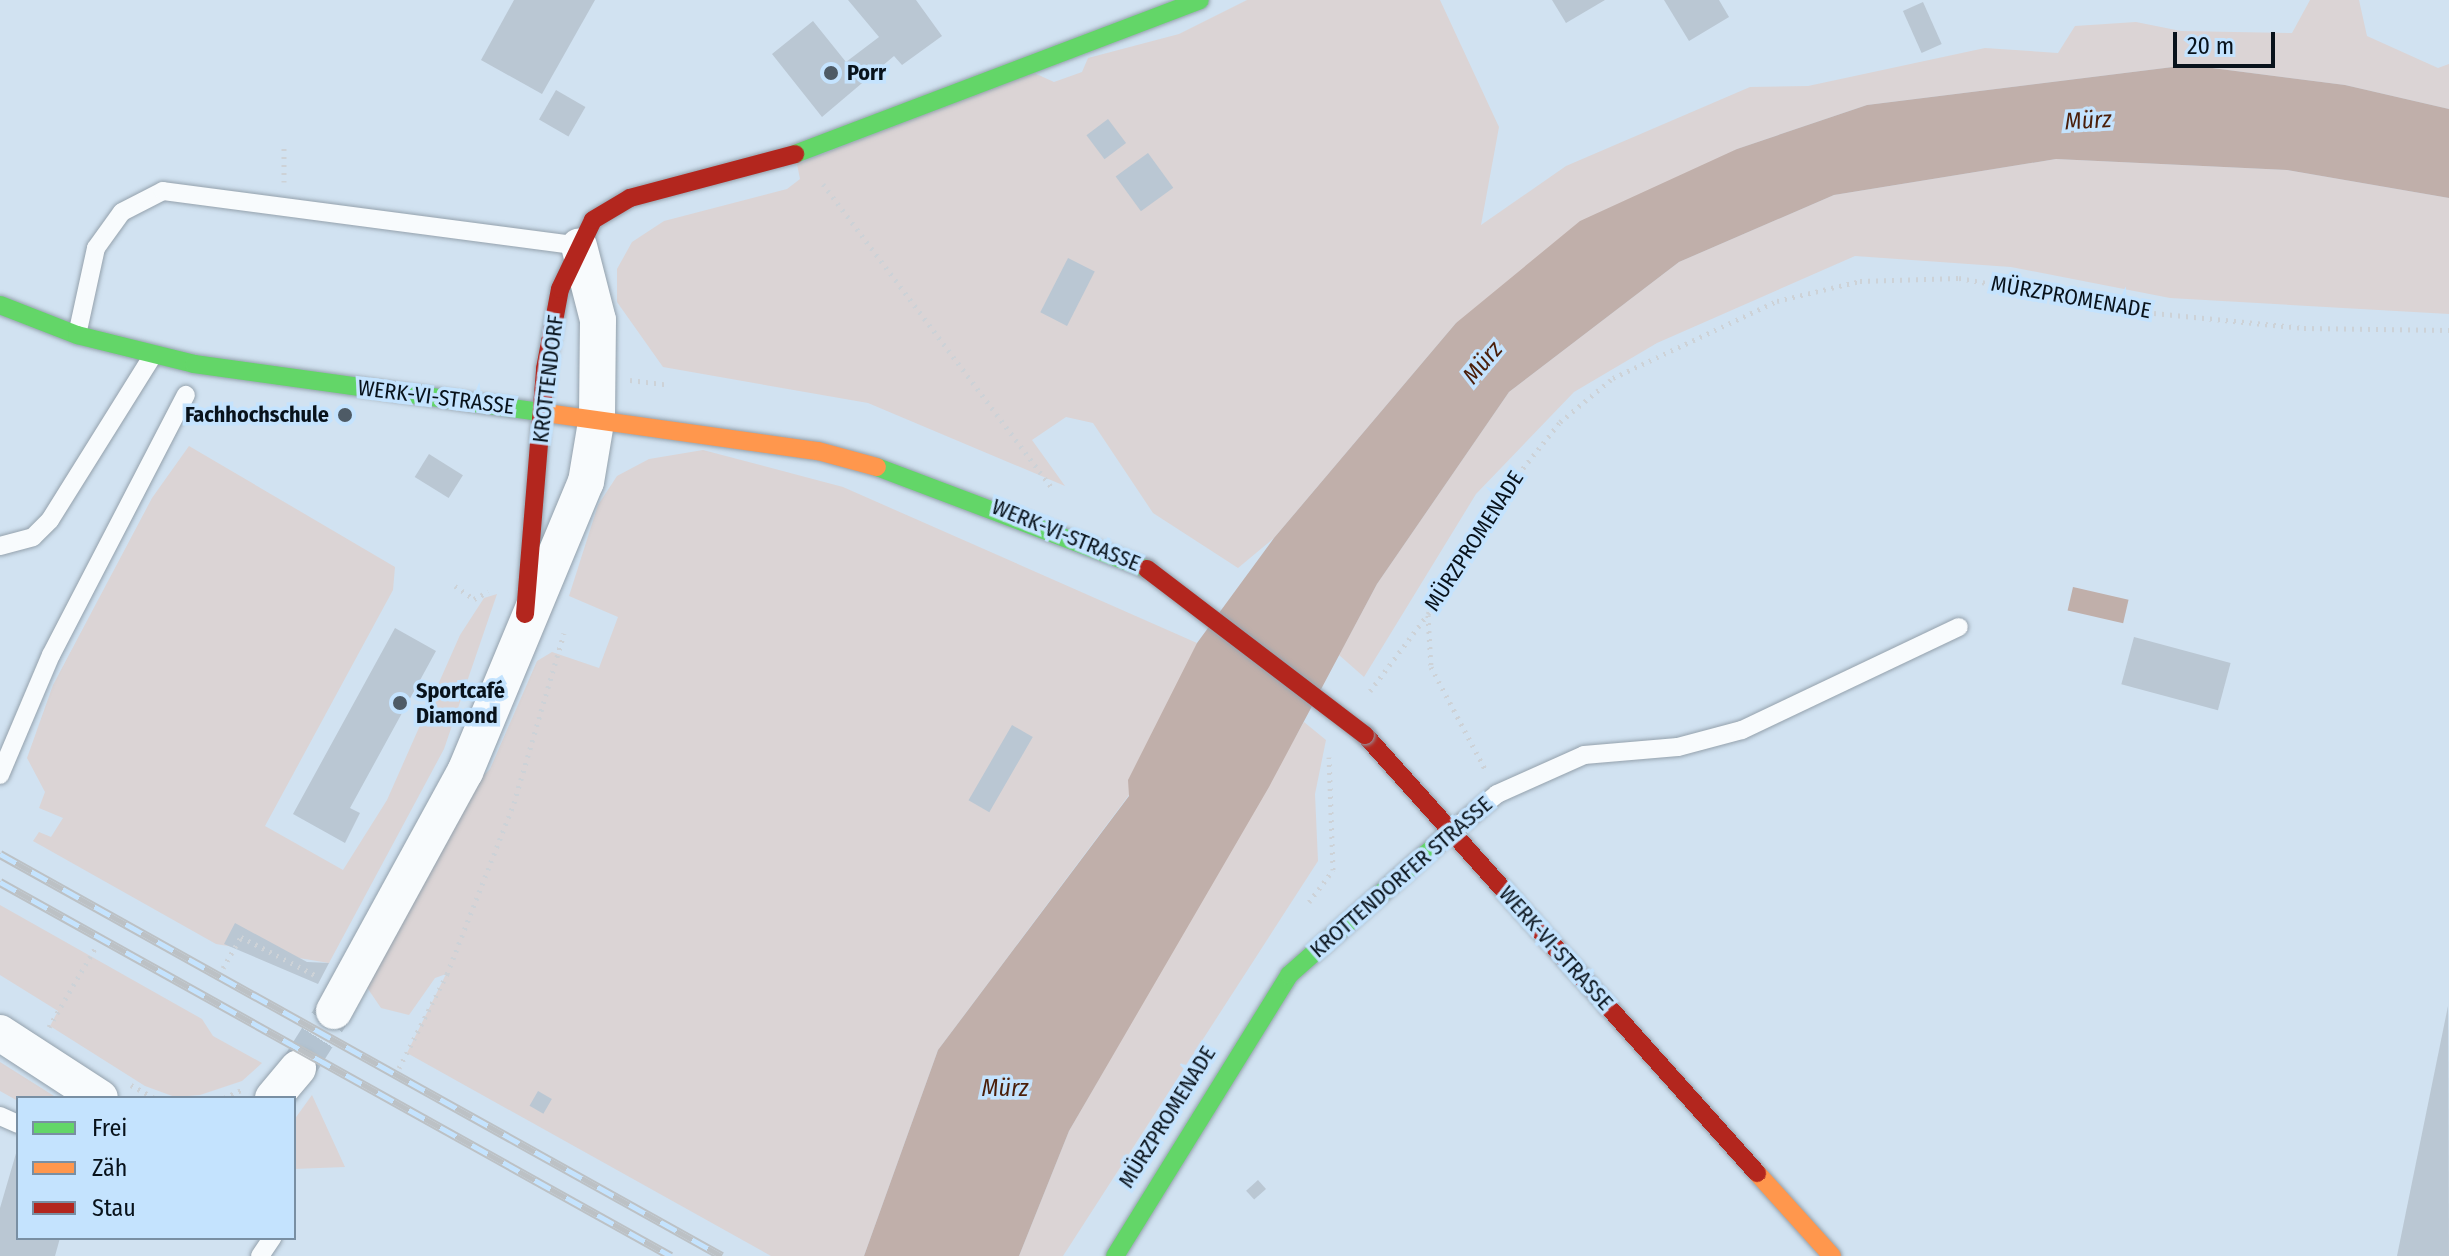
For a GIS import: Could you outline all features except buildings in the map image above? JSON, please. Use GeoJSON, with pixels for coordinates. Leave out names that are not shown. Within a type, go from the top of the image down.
{"type":"FeatureCollection","features":[{"type":"Feature","properties":{"kind":"street","name":"KROTTENDORF"},"geometry":{"type":"LineString","coordinates":[[525,614],[542,410],[560,289],[581,240],[630,198],[803,152],[1200,0]]}},
{"type":"Feature","properties":{"kind":"street","name":"KROTTENDORF"},"geometry":{"type":"LineString","coordinates":[[334,1011],[465,772],[525,614],[574,516],[597,416],[598,320],[581,240]]}},
{"type":"Feature","properties":{"kind":"street","name":"WERK-VI-STRASSE"},"geometry":{"type":"LineString","coordinates":[[0,305],[77,335],[153,355],[597,416],[869,463],[1147,569],[1365,735],[1832,1256]]}},
{"type":"Feature","properties":{"kind":"street","name":"KROTTENDORFER STRASSE"},"geometry":{"type":"LineString","coordinates":[[1115,1256],[1289,975],[1452,831]]}},
{"type":"Feature","properties":{"kind":"street"},"geometry":{"type":"LineString","coordinates":[[0,1033],[97,1096]]}},
{"type":"Feature","properties":{"kind":"street"},"geometry":{"type":"LineString","coordinates":[[275,1096],[298,1068]]}},
{"type":"Feature","properties":{"kind":"lane"},"geometry":{"type":"LineString","coordinates":[[77,335],[96,248],[122,212],[163,191],[581,240]]}},
{"type":"Feature","properties":{"kind":"lane"},"geometry":{"type":"LineString","coordinates":[[0,546],[33,537],[50,520],[117,406],[153,355]]}},
{"type":"Feature","properties":{"kind":"lane"},"geometry":{"type":"LineString","coordinates":[[0,775],[51,655],[186,395]]}},
{"type":"Feature","properties":{"kind":"lane","name":"KROTTENDORFER STRASSE"},"geometry":{"type":"LineString","coordinates":[[1452,831],[1497,794],[1584,755],[1678,747],[1742,730],[1959,627]]}},
{"type":"Feature","properties":{"kind":"path"},"geometry":{"type":"LineString","coordinates":[[284,143],[284,183]]}},
{"type":"Feature","properties":{"kind":"path"},"geometry":{"type":"LineString","coordinates":[[803,152],[1054,490]]}},
{"type":"Feature","properties":{"kind":"path","name":"MÜRZPROMENADE"},"geometry":{"type":"LineString","coordinates":[[1363,701],[1428,614],[1488,512],[1560,422],[1613,378],[1777,301],[1860,281],[1959,278],[2154,313],[2304,328],[2449,330]]}},
{"type":"Feature","properties":{"kind":"path"},"geometry":{"type":"LineString","coordinates":[[455,586],[474,599],[496,589]]}},
{"type":"Feature","properties":{"kind":"path"},"geometry":{"type":"LineString","coordinates":[[1428,614],[1431,667],[1497,794]]}},
{"type":"Feature","properties":{"kind":"path"},"geometry":{"type":"LineString","coordinates":[[399,1068],[447,974],[514,803],[564,633]]}},
{"type":"Feature","properties":{"kind":"path"},"geometry":{"type":"LineString","coordinates":[[1306,906],[1333,870],[1329,754],[1337,741]]}},
{"type":"Feature","properties":{"kind":"path"},"geometry":{"type":"LineString","coordinates":[[223,968],[241,937],[315,975]]}},
{"type":"Feature","properties":{"kind":"path"},"geometry":{"type":"LineString","coordinates":[[50,1026],[97,945]]}},
{"type":"Feature","properties":{"kind":"shaded area"},"geometry":{"type":"Polygon","coordinates":[[[1247,0],[1440,0],[1499,127],[1481,225],[1566,166],[1750,87],[1808,86],[1985,48],[2058,53],[2075,26],[2136,22],[2181,31],[2292,33],[2310,0],[2359,0],[2367,36],[2438,68],[2449,64],[2449,109],[2345,85],[2189,65],[1867,105],[1737,149],[1456,323],[1274,538],[1238,568],[1153,513],[1093,423],[1066,417],[1032,440],[1065,486],[868,403],[663,367],[617,302],[617,269],[632,242],[664,221],[787,189],[800,179],[797,164],[1032,72],[1054,82],[1082,72],[1088,58],[1179,34],[1247,0]]]}},
{"type":"Feature","properties":{"kind":"shaded area"},"geometry":{"type":"Polygon","coordinates":[[[2056,159],[2287,170],[2449,198],[2449,314],[2170,298],[2011,267],[1855,256],[1657,343],[1574,392],[1476,494],[1364,677],[1339,655],[1377,584],[1509,392],[1679,262],[1834,195],[2056,159]]]}},
{"type":"Feature","properties":{"kind":"shaded area"},"geometry":{"type":"Polygon","coordinates":[[[189,446],[395,567],[393,590],[265,826],[343,870],[387,800],[460,635],[484,598],[497,594],[444,749],[329,963],[216,944],[33,841],[39,832],[51,837],[63,818],[39,808],[45,792],[27,758],[53,685],[152,498],[189,446]]]}},
{"type":"Feature","properties":{"kind":"shaded area"},"geometry":{"type":"Polygon","coordinates":[[[703,450],[843,487],[1197,643],[1129,795],[938,1050],[864,1256],[771,1256],[407,1053],[446,974],[435,978],[409,1015],[381,1008],[366,986],[463,796],[490,769],[537,661],[552,652],[599,668],[618,617],[569,596],[598,505],[617,476],[649,459],[703,450]]]}},
{"type":"Feature","properties":{"kind":"shaded area"},"geometry":{"type":"Polygon","coordinates":[[[1304,722],[1326,740],[1315,794],[1318,861],[1063,1256],[1019,1256],[1069,1131],[1304,722]]]}},
{"type":"Feature","properties":{"kind":"shaded area"},"geometry":{"type":"Polygon","coordinates":[[[0,905],[202,1019],[213,1036],[262,1063],[242,1081],[200,1095],[172,1096],[145,1086],[50,1026],[58,1011],[0,975],[0,905]]]}},
{"type":"Feature","properties":{"kind":"shaded area"},"geometry":{"type":"Polygon","coordinates":[[[0,1062],[54,1096],[16,1096],[16,1100],[0,1091],[0,1062]]]}},
{"type":"Feature","properties":{"kind":"shaded area"},"geometry":{"type":"Polygon","coordinates":[[[312,1095],[345,1167],[296,1169],[296,1117],[312,1095]]]}},
{"type":"Feature","properties":{"kind":"water","name":"Mürz"},"geometry":{"type":"Polygon","coordinates":[[[2189,65],[2345,85],[2449,109],[2449,198],[2287,170],[2056,159],[1834,195],[1679,262],[1509,392],[1377,584],[1269,787],[1069,1131],[1019,1256],[864,1256],[938,1050],[1129,796],[1128,780],[1197,643],[1274,538],[1456,323],[1580,221],[1737,149],[1867,105],[2189,65]]]}},
{"type":"Feature","properties":{"kind":"water"},"geometry":{"type":"Polygon","coordinates":[[[2073,587],[2129,600],[2123,623],[2068,610],[2073,587]]]}},
{"type":"Feature","properties":{"kind":"tunnel"},"geometry":{"type":"LineString","coordinates":[[298,1068],[334,1011]]}},
{"type":"Feature","properties":{"kind":"railway"},"geometry":{"type":"LineString","coordinates":[[0,854],[722,1256]]}},
{"type":"Feature","properties":{"kind":"railway"},"geometry":{"type":"LineString","coordinates":[[0,882],[671,1256]]}},
{"type":"Feature","properties":{"kind":"traffic: fast"},"geometry":{"type":"LineString","coordinates":[[795,154],[1200,0]]}},
{"type":"Feature","properties":{"kind":"traffic: fast"},"geometry":{"type":"LineString","coordinates":[[0,305],[77,335],[194,364],[546,413]]}},
{"type":"Feature","properties":{"kind":"traffic: fast"},"geometry":{"type":"LineString","coordinates":[[877,467],[1147,569]]}},
{"type":"Feature","properties":{"kind":"traffic: fast"},"geometry":{"type":"LineString","coordinates":[[1115,1256],[1289,975],[1452,831]]}},
{"type":"Feature","properties":{"kind":"traffic: slow"},"geometry":{"type":"LineString","coordinates":[[546,413],[818,451],[877,467]]}},
{"type":"Feature","properties":{"kind":"traffic: slow"},"geometry":{"type":"LineString","coordinates":[[1757,1173],[1832,1256]]}},
{"type":"Feature","properties":{"kind":"traffic: jam"},"geometry":{"type":"LineString","coordinates":[[525,614],[545,369],[560,289],[593,220],[630,198],[795,154]]}},
{"type":"Feature","properties":{"kind":"traffic: jam"},"geometry":{"type":"LineString","coordinates":[[1147,569],[1365,735]]}},
{"type":"Feature","properties":{"kind":"traffic: jam"},"geometry":{"type":"LineString","coordinates":[[1365,735],[1757,1173]]}},
{"type":"Feature","properties":{"kind":"place","name":"Porr"},"geometry":{"type":"Point","coordinates":[831,73]}},
{"type":"Feature","properties":{"kind":"place","name":"Fachhochschule"},"geometry":{"type":"Point","coordinates":[345,415]}},
{"type":"Feature","properties":{"kind":"place","name":"Sportcafé Diamond"},"geometry":{"type":"Point","coordinates":[400,703]}}]}
